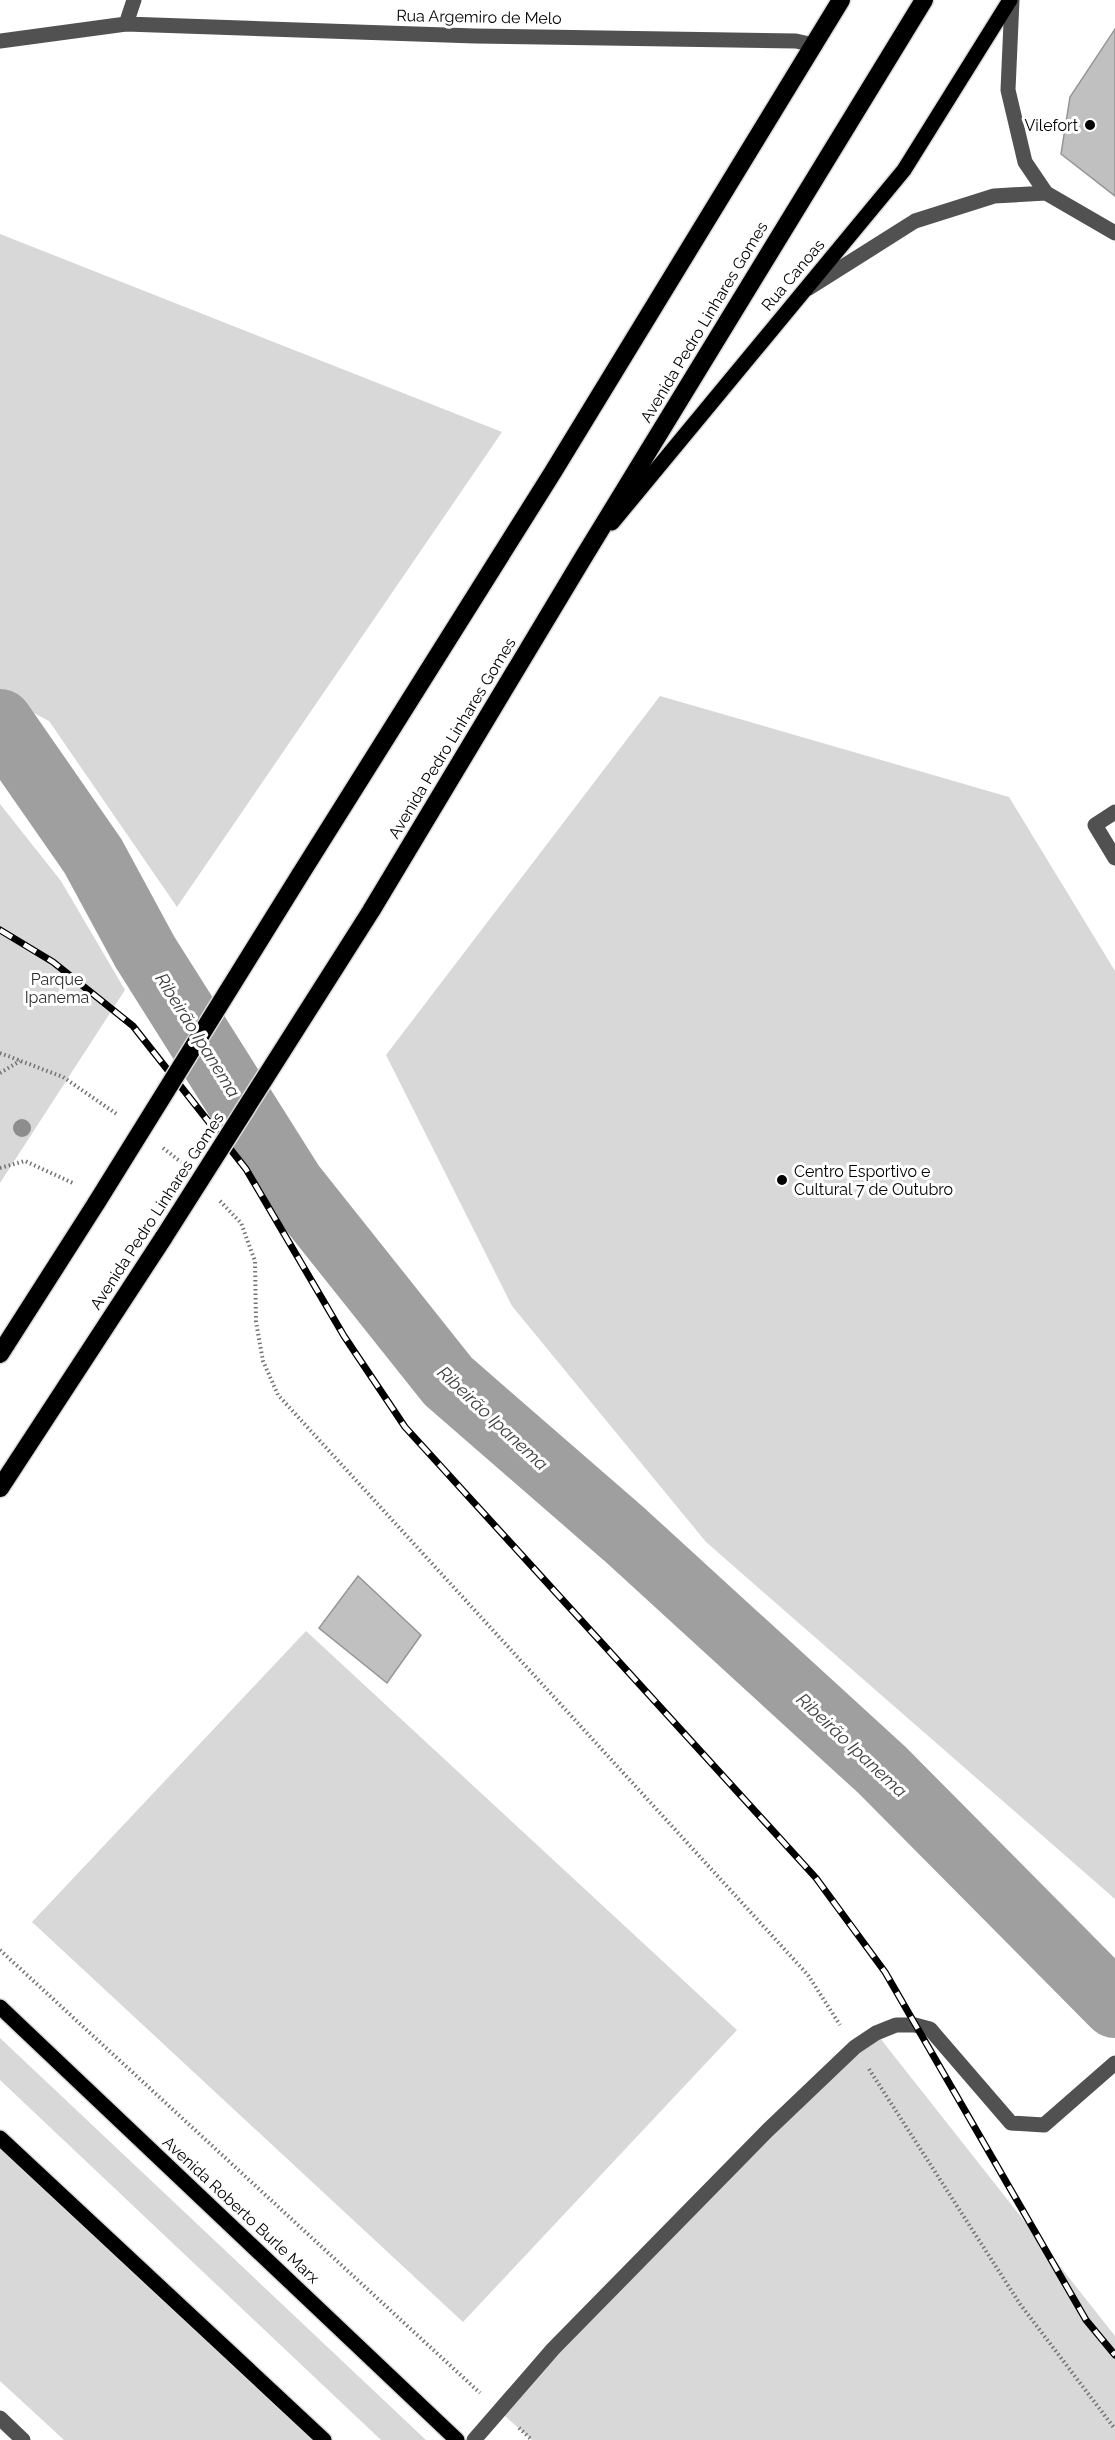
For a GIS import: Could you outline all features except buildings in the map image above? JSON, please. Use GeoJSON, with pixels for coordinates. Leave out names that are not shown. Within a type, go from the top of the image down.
{"type":"FeatureCollection","features":[{"type":"Feature","properties":{"kind":"highway"},"geometry":{"type":"LineString","coordinates":[[0,1354],[553,472],[841,0]]}},
{"type":"Feature","properties":{"kind":"highway","name":"Avenida Pedro Linhares Gomes"},"geometry":{"type":"LineString","coordinates":[[0,1488],[164,1237],[371,911],[583,558],[924,0]]}},
{"type":"Feature","properties":{"kind":"main road"},"geometry":{"type":"LineString","coordinates":[[817,39],[836,0]]}},
{"type":"Feature","properties":{"kind":"main road","name":"Rua Canoas"},"geometry":{"type":"LineString","coordinates":[[583,558],[904,170],[1011,0]]}},
{"type":"Feature","properties":{"kind":"main road","name":"Avenida Roberto Burle Marx"},"geometry":{"type":"LineString","coordinates":[[0,2007],[457,2440]]}},
{"type":"Feature","properties":{"kind":"main road"},"geometry":{"type":"LineString","coordinates":[[0,2138],[324,2440]]}},
{"type":"Feature","properties":{"kind":"street"},"geometry":{"type":"LineString","coordinates":[[126,24],[134,0]]}},
{"type":"Feature","properties":{"kind":"street"},"geometry":{"type":"LineString","coordinates":[[1011,0],[1008,90],[1025,162],[1046,193],[1115,233]]}},
{"type":"Feature","properties":{"kind":"street","name":"Rua Argemiro de Melo"},"geometry":{"type":"LineString","coordinates":[[0,41],[126,24],[475,36],[796,41],[817,39]]}},
{"type":"Feature","properties":{"kind":"street"},"geometry":{"type":"LineString","coordinates":[[803,292],[915,221],[994,196],[1046,193]]}},
{"type":"Feature","properties":{"kind":"street"},"geometry":{"type":"LineString","coordinates":[[1115,812],[1095,825],[1115,858]]}},
{"type":"Feature","properties":{"kind":"street"},"geometry":{"type":"LineString","coordinates":[[474,2440],[553,2349],[660,2239],[768,2130],[855,2047],[876,2033],[896,2025],[930,2028],[1011,2123],[1044,2126],[1115,2063]]}},
{"type":"Feature","properties":{"kind":"street"},"geometry":{"type":"LineString","coordinates":[[0,2418],[23,2440]]}},
{"type":"Feature","properties":{"kind":"path"},"geometry":{"type":"LineString","coordinates":[[0,1053],[63,1077],[123,1118]]}},
{"type":"Feature","properties":{"kind":"path"},"geometry":{"type":"LineString","coordinates":[[0,1073],[21,1061]]}},
{"type":"Feature","properties":{"kind":"path"},"geometry":{"type":"LineString","coordinates":[[160,1146],[188,1167]]}},
{"type":"Feature","properties":{"kind":"path"},"geometry":{"type":"LineString","coordinates":[[0,1168],[25,1161],[75,1184]]}},
{"type":"Feature","properties":{"kind":"path"},"geometry":{"type":"LineString","coordinates":[[218,1199],[242,1223],[255,1261],[256,1322],[263,1361],[278,1395],[808,1975],[1020,2304],[1115,2429]]}},
{"type":"Feature","properties":{"kind":"path"},"geometry":{"type":"LineString","coordinates":[[0,1950],[532,2440]]}},
{"type":"Feature","properties":{"kind":"green space"},"geometry":{"type":"Polygon","coordinates":[[[0,234],[502,432],[177,907],[49,721],[0,695],[0,234]]]}},
{"type":"Feature","properties":{"kind":"green space","name":"Centro Esportivo e Cultural 7 de Outubro"},"geometry":{"type":"Polygon","coordinates":[[[660,696],[1009,797],[1115,971],[1115,1899],[706,1542],[512,1306],[386,1055],[660,696]]]}},
{"type":"Feature","properties":{"kind":"green space","name":"Parque Ipanema"},"geometry":{"type":"Polygon","coordinates":[[[0,804],[61,881],[125,990],[0,1183],[0,804]]]}},
{"type":"Feature","properties":{"kind":"green space"},"geometry":{"type":"Polygon","coordinates":[[[306,1631],[737,2030],[463,2322],[32,1922],[306,1631]]]}},
{"type":"Feature","properties":{"kind":"green space"},"geometry":{"type":"Polygon","coordinates":[[[876,2033],[1115,2336],[1115,2440],[532,2440],[498,2410],[876,2033]]]}},
{"type":"Feature","properties":{"kind":"green space"},"geometry":{"type":"Polygon","coordinates":[[[0,2038],[426,2440],[381,2440],[0,2080],[0,2038]]]}},
{"type":"Feature","properties":{"kind":"green space"},"geometry":{"type":"Polygon","coordinates":[[[0,2147],[314,2440],[64,2440],[0,2381],[0,2147]]]}},
{"type":"Feature","properties":{"kind":"waterway","name":"Ribeirão Ipanema"},"geometry":{"type":"LineString","coordinates":[[0,722],[93,856],[145,952],[292,1185],[448,1381],[625,1535],[882,1770],[1115,2005]]}},
{"type":"Feature","properties":{"kind":"railway"},"geometry":{"type":"LineString","coordinates":[[0,930],[53,962],[133,1026],[246,1169],[344,1336],[405,1427],[816,1878],[885,1972],[1086,2320],[1115,2355]]}},
{"type":"Feature","properties":{"kind":"place","name":"Vilefort"},"geometry":{"type":"Point","coordinates":[1090,125]}},
{"type":"Feature","properties":{"kind":"place","name":"Centro Esportivo e Cultural 7 de Outubro"},"geometry":{"type":"Point","coordinates":[782,1180]}}]}
